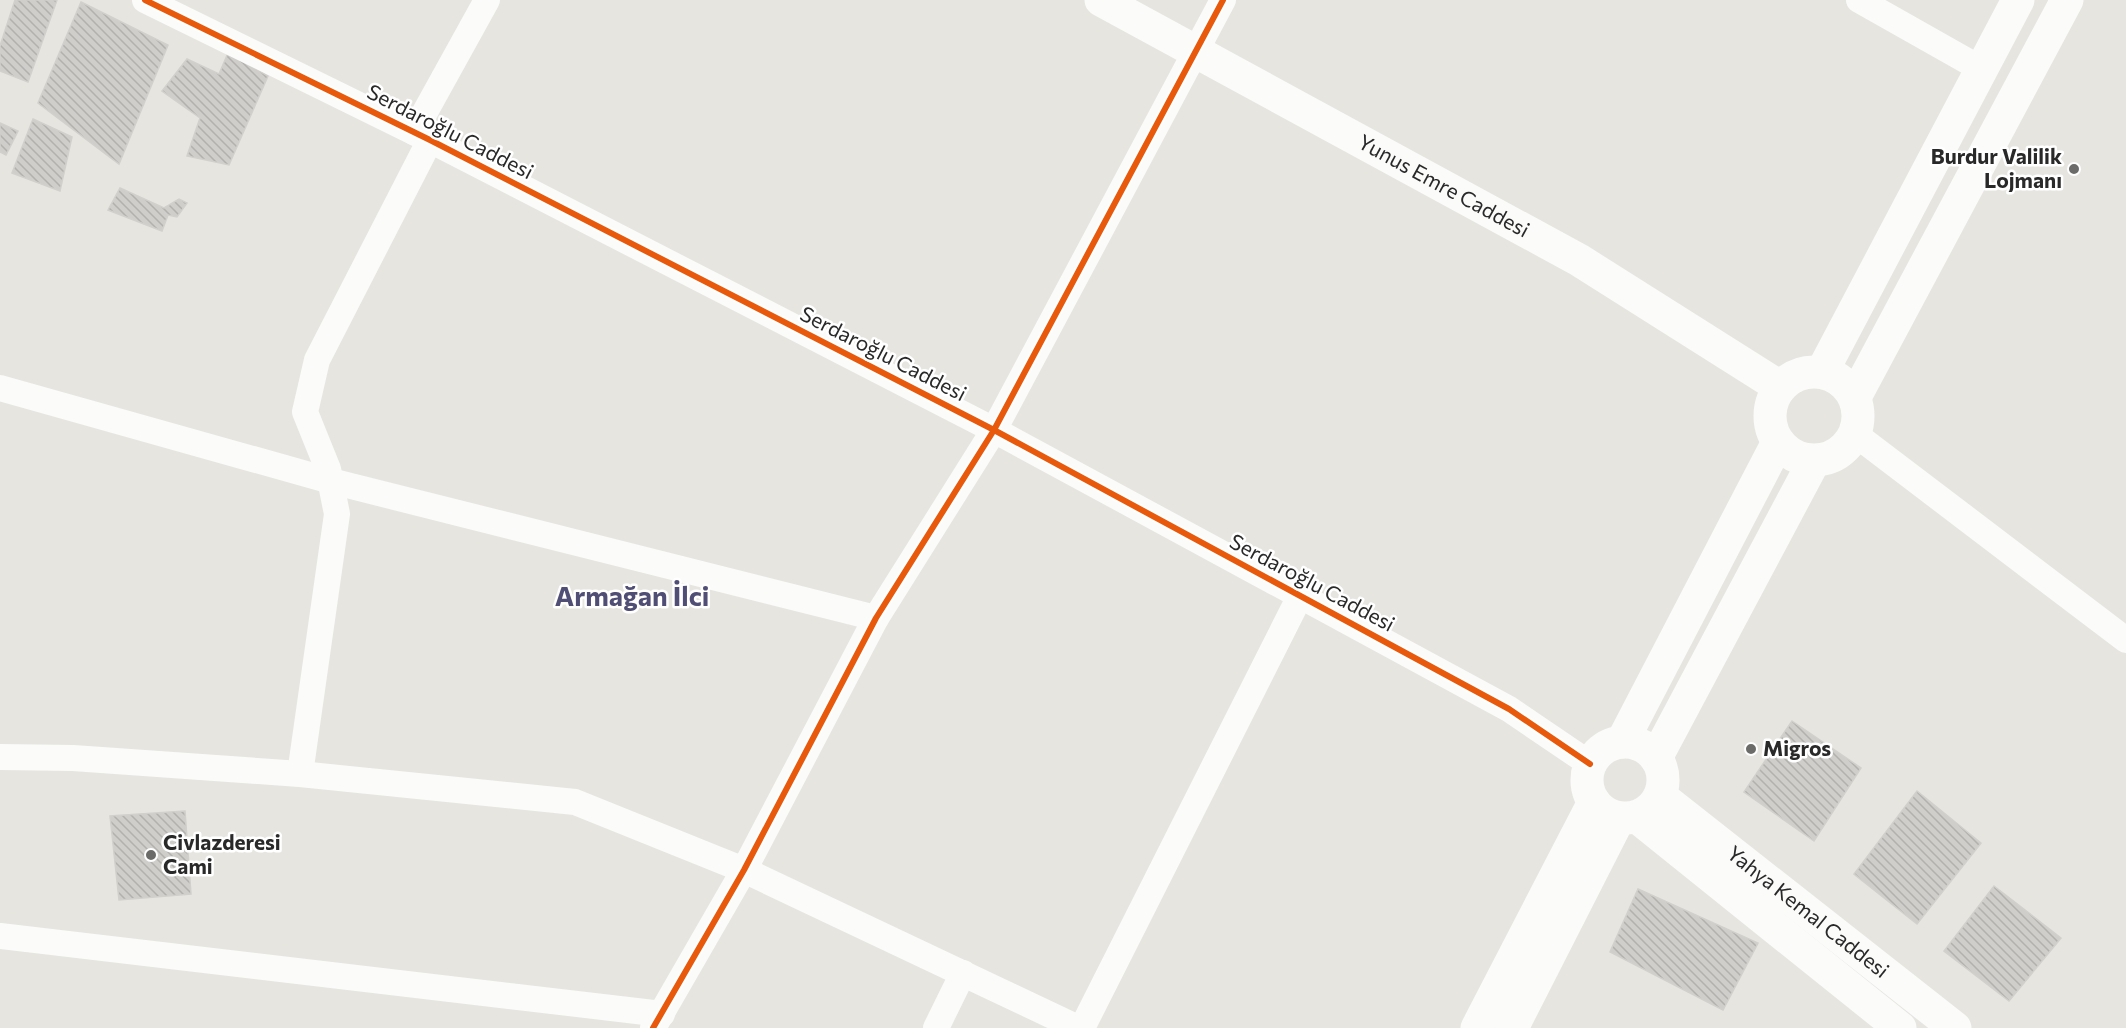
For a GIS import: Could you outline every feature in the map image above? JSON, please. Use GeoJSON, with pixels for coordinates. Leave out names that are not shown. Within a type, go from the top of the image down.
{"type":"FeatureCollection","features":[{"type":"Feature","properties":{"kind":"main road","name":"Yunus Emre Caddesi"},"geometry":{"type":"LineString","coordinates":[[1101,0],[1579,260],[1780,387]]}},
{"type":"Feature","properties":{"kind":"main road"},"geometry":{"type":"LineString","coordinates":[[1822,372],[2018,0]]}},
{"type":"Feature","properties":{"kind":"main road"},"geometry":{"type":"LineString","coordinates":[[1855,397],[1835,376],[1822,372],[1806,372],[1792,377],[1780,387],[1772,399],[1769,414],[1771,429],[1778,442],[1788,452],[1814,461],[1839,453],[1855,434],[1858,422],[1855,397],[2067,0]]}},
{"type":"Feature","properties":{"kind":"main road"},"geometry":{"type":"LineString","coordinates":[[1622,742],[1778,442]]}},
{"type":"Feature","properties":{"kind":"main road"},"geometry":{"type":"LineString","coordinates":[[1656,758],[1814,461]]}},
{"type":"Feature","properties":{"kind":"main road"},"geometry":{"type":"LineString","coordinates":[[1477,1028],[1627,808],[1663,777],[1656,758],[1641,745],[1622,742],[1603,749],[1590,764],[1587,783],[1627,808]]}},
{"type":"Feature","properties":{"kind":"main road"},"geometry":{"type":"LineString","coordinates":[[1512,1028],[1627,808]]}},
{"type":"Feature","properties":{"kind":"main road","name":"Yahya Kemal Caddesi"},"geometry":{"type":"LineString","coordinates":[[1627,808],[1900,1028]]}},
{"type":"Feature","properties":{"kind":"main road","name":"Yahya Kemal Caddesi"},"geometry":{"type":"LineString","coordinates":[[1627,808],[1955,1028]]}},
{"type":"Feature","properties":{"kind":"street","name":"Serdaroğlu Caddesi"},"geometry":{"type":"LineString","coordinates":[[145,0],[422,136],[994,430],[1509,709],[1590,764]]}},
{"type":"Feature","properties":{"kind":"street"},"geometry":{"type":"LineString","coordinates":[[300,774],[337,514],[331,481],[305,412],[317,360],[487,0]]}},
{"type":"Feature","properties":{"kind":"street"},"geometry":{"type":"LineString","coordinates":[[0,936],[658,1021],[744,870],[876,618],[994,430],[1223,0]]}},
{"type":"Feature","properties":{"kind":"street"},"geometry":{"type":"LineString","coordinates":[[1859,0],[1983,70]]}},
{"type":"Feature","properties":{"kind":"street"},"geometry":{"type":"LineString","coordinates":[[0,388],[331,481],[876,618]]}},
{"type":"Feature","properties":{"kind":"street"},"geometry":{"type":"LineString","coordinates":[[1855,434],[2126,640]]}},
{"type":"Feature","properties":{"kind":"street"},"geometry":{"type":"LineString","coordinates":[[0,757],[73,758],[300,774],[575,802],[744,870],[1080,1028],[1300,596]]}},
{"type":"Feature","properties":{"kind":"street"},"geometry":{"type":"LineString","coordinates":[[936,1028],[963,973]]}},
{"type":"Feature","properties":{"kind":"building"},"geometry":{"type":"Polygon","coordinates":[[[15,0],[57,0],[28,82],[0,71],[0,46],[15,0]]]}},
{"type":"Feature","properties":{"kind":"building"},"geometry":{"type":"Polygon","coordinates":[[[81,2],[168,45],[119,164],[38,103],[81,2]]]}},
{"type":"Feature","properties":{"kind":"building"},"geometry":{"type":"Polygon","coordinates":[[[228,53],[268,76],[229,165],[187,156],[200,118],[162,91],[187,59],[219,74],[228,53]]]}},
{"type":"Feature","properties":{"kind":"building"},"geometry":{"type":"Polygon","coordinates":[[[33,119],[72,137],[60,191],[12,173],[33,119]]]}},
{"type":"Feature","properties":{"kind":"building"},"geometry":{"type":"Polygon","coordinates":[[[0,123],[18,131],[6,155],[0,152],[0,123]]]}},
{"type":"Feature","properties":{"kind":"building"},"geometry":{"type":"Polygon","coordinates":[[[120,188],[164,208],[179,199],[187,203],[177,217],[168,215],[162,231],[108,210],[120,188]]]}},
{"type":"Feature","properties":{"kind":"building"},"geometry":{"type":"Polygon","coordinates":[[[1792,721],[1861,768],[1814,841],[1744,792],[1792,721]]]}},
{"type":"Feature","properties":{"kind":"building"},"geometry":{"type":"Polygon","coordinates":[[[1917,791],[1981,843],[1917,924],[1854,874],[1917,791]]]}},
{"type":"Feature","properties":{"kind":"building","name":"Civlazderesi Cami"},"geometry":{"type":"Polygon","coordinates":[[[185,811],[191,894],[119,900],[110,816],[185,811]]]}},
{"type":"Feature","properties":{"kind":"building"},"geometry":{"type":"Polygon","coordinates":[[[1994,886],[2061,938],[2009,1001],[1944,951],[1994,886]]]}},
{"type":"Feature","properties":{"kind":"building"},"geometry":{"type":"Polygon","coordinates":[[[1638,889],[1758,943],[1723,1010],[1610,952],[1638,889]]]}},
{"type":"Feature","properties":{"kind":"cycle path"},"geometry":{"type":"LineString","coordinates":[[145,0],[430,140],[994,430],[1509,709],[1590,764]]}},
{"type":"Feature","properties":{"kind":"cycle path"},"geometry":{"type":"LineString","coordinates":[[653,1028],[744,870],[876,618],[994,430],[1223,0]]}},
{"type":"Feature","properties":{"kind":"place","name":"Burdur Valilik Lojmanı"},"geometry":{"type":"Point","coordinates":[2074,169]}},
{"type":"Feature","properties":{"kind":"place","name":"Migros"},"geometry":{"type":"Point","coordinates":[1751,749]}},
{"type":"Feature","properties":{"kind":"place","name":"Civlazderesi Cami"},"geometry":{"type":"Point","coordinates":[151,855]}},
{"type":"Feature","properties":{"kind":"district","name":"Armağan İlci"},"geometry":{"type":"Point","coordinates":[632,597]}}]}
